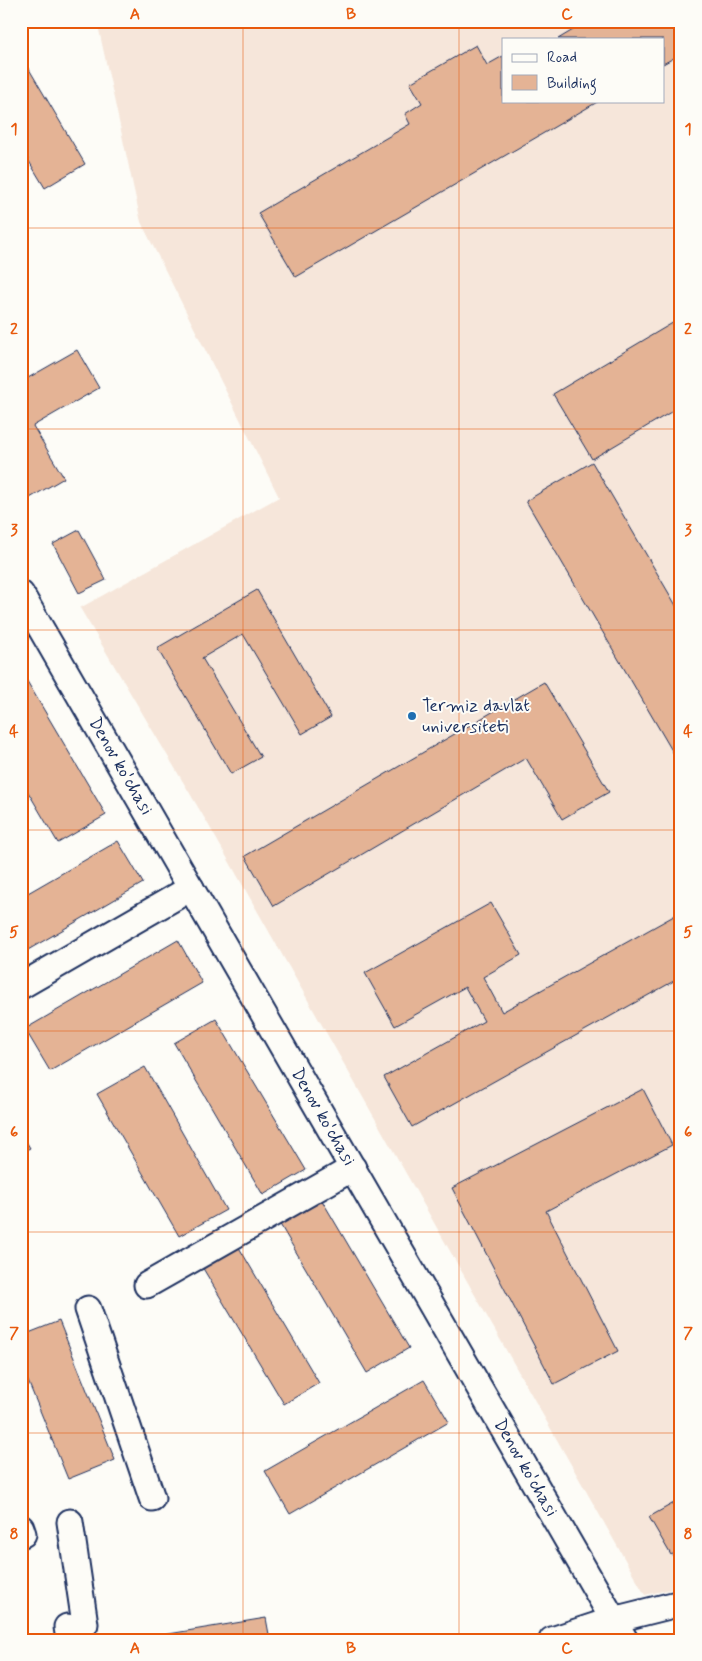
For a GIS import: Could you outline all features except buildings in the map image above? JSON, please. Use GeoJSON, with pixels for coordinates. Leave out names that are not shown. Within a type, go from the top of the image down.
{"type":"FeatureCollection","features":[{"type":"Feature","properties":{"kind":"street","name":"Denov ko'chasi"},"geometry":{"type":"LineString","coordinates":[[21,594],[619,1630]]}},
{"type":"Feature","properties":{"kind":"street"},"geometry":{"type":"LineString","coordinates":[[21,986],[191,888]]}},
{"type":"Feature","properties":{"kind":"street"},"geometry":{"type":"LineString","coordinates":[[147,1285],[352,1168]]}},
{"type":"Feature","properties":{"kind":"street"},"geometry":{"type":"LineString","coordinates":[[88,1309],[152,1498]]}},
{"type":"Feature","properties":{"kind":"street"},"geometry":{"type":"LineString","coordinates":[[70,1522],[74,1630]]}},
{"type":"Feature","properties":{"kind":"street"},"geometry":{"type":"LineString","coordinates":[[552,1640],[619,1630],[681,1603]]}},
{"type":"Feature","properties":{"kind":"shaded area","name":"Termiz davlat universiteti"},"geometry":{"type":"Polygon","coordinates":[[[97,21],[681,21],[681,1587],[645,1595],[208,824],[80,608],[279,497],[141,222],[97,21]]]}},
{"type":"Feature","properties":{"kind":"place","name":"Termiz davlat universiteti"},"geometry":{"type":"Point","coordinates":[412,716]}}]}
